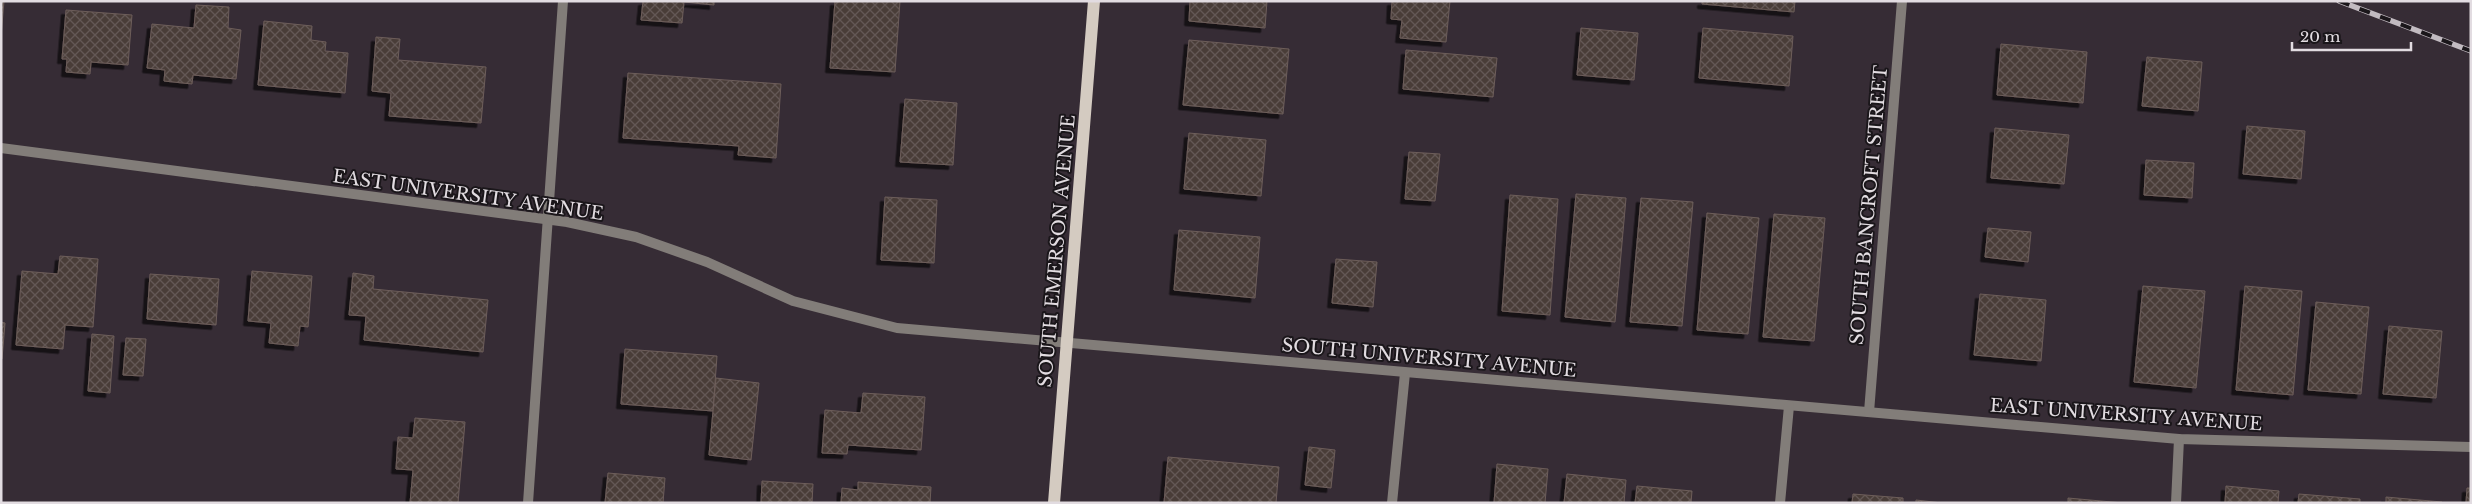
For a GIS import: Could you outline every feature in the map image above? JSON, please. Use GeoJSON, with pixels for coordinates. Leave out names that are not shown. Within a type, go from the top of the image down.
{"type":"FeatureCollection","features":[{"type":"Feature","properties":{"kind":"main road","name":"SOUTH EMERSON AVENUE"},"geometry":{"type":"LineString","coordinates":[[1054,503],[1094,1]]}},
{"type":"Feature","properties":{"kind":"street"},"geometry":{"type":"LineString","coordinates":[[528,503],[563,1]]}},
{"type":"Feature","properties":{"kind":"street","name":"SOUTH BANCROFT STREET"},"geometry":{"type":"LineString","coordinates":[[1869,412],[1902,1]]}},
{"type":"Feature","properties":{"kind":"street","name":"EAST UNIVERSITY AVENUE"},"geometry":{"type":"LineString","coordinates":[[1,148],[567,222],[636,238],[707,262],[793,301],[871,323],[924,331],[1066,343]]}},
{"type":"Feature","properties":{"kind":"street","name":"SOUTH UNIVERSITY AVENUE"},"geometry":{"type":"LineString","coordinates":[[1066,343],[1869,412]]}},
{"type":"Feature","properties":{"kind":"street"},"geometry":{"type":"LineString","coordinates":[[1392,503],[1405,373]]}},
{"type":"Feature","properties":{"kind":"street"},"geometry":{"type":"LineString","coordinates":[[1780,503],[1789,406]]}},
{"type":"Feature","properties":{"kind":"street","name":"EAST UNIVERSITY AVENUE"},"geometry":{"type":"LineString","coordinates":[[1869,412],[2179,439],[2471,447]]}},
{"type":"Feature","properties":{"kind":"street"},"geometry":{"type":"LineString","coordinates":[[2176,503],[2179,439]]}},
{"type":"Feature","properties":{"kind":"building"},"geometry":{"type":"Polygon","coordinates":[[[1,1],[4,1],[1,37],[1,1]]]}},
{"type":"Feature","properties":{"kind":"building"},"geometry":{"type":"Polygon","coordinates":[[[643,1],[714,1],[714,5],[684,2],[682,23],[641,20],[643,1]]]}},
{"type":"Feature","properties":{"kind":"building"},"geometry":{"type":"Polygon","coordinates":[[[835,1],[900,1],[895,72],[830,68],[835,1]]]}},
{"type":"Feature","properties":{"kind":"building"},"geometry":{"type":"Polygon","coordinates":[[[1190,1],[1267,1],[1265,28],[1189,21],[1190,1]]]}},
{"type":"Feature","properties":{"kind":"building"},"geometry":{"type":"Polygon","coordinates":[[[1392,1],[1450,1],[1446,42],[1400,38],[1402,20],[1391,19],[1392,1]]]}},
{"type":"Feature","properties":{"kind":"building"},"geometry":{"type":"Polygon","coordinates":[[[1702,1],[1795,1],[1794,12],[1702,4],[1702,1]]]}},
{"type":"Feature","properties":{"kind":"building"},"geometry":{"type":"Polygon","coordinates":[[[196,5],[229,7],[228,28],[241,30],[236,79],[193,75],[192,84],[164,81],[165,70],[147,68],[152,24],[194,28],[196,5]]]}},
{"type":"Feature","properties":{"kind":"building"},"geometry":{"type":"Polygon","coordinates":[[[66,10],[132,15],[128,65],[91,62],[90,74],[66,72],[67,59],[62,59],[66,10]]]}},
{"type":"Feature","properties":{"kind":"building"},"geometry":{"type":"Polygon","coordinates":[[[264,21],[312,26],[311,40],[326,42],[325,51],[348,53],[345,93],[258,85],[264,21]]]}},
{"type":"Feature","properties":{"kind":"building"},"geometry":{"type":"Polygon","coordinates":[[[1581,28],[1638,33],[1634,80],[1577,75],[1581,28]]]}},
{"type":"Feature","properties":{"kind":"building"},"geometry":{"type":"Polygon","coordinates":[[[1703,28],[1793,36],[1789,86],[1699,78],[1703,28]]]}},
{"type":"Feature","properties":{"kind":"building"},"geometry":{"type":"Polygon","coordinates":[[[376,37],[400,39],[398,60],[486,67],[481,123],[389,116],[391,93],[372,91],[376,37]]]}},
{"type":"Feature","properties":{"kind":"building"},"geometry":{"type":"Polygon","coordinates":[[[1189,40],[1289,49],[1283,114],[1183,105],[1189,40]]]}},
{"type":"Feature","properties":{"kind":"building"},"geometry":{"type":"Polygon","coordinates":[[[2001,44],[2087,52],[2083,103],[1997,95],[2001,44]]]}},
{"type":"Feature","properties":{"kind":"building"},"geometry":{"type":"Polygon","coordinates":[[[1406,50],[1497,58],[1493,97],[1403,89],[1406,50]]]}},
{"type":"Feature","properties":{"kind":"building"},"geometry":{"type":"Polygon","coordinates":[[[2147,57],[2202,62],[2198,111],[2142,106],[2147,57]]]}},
{"type":"Feature","properties":{"kind":"building"},"geometry":{"type":"Polygon","coordinates":[[[628,73],[781,84],[776,158],[738,155],[739,146],[623,138],[628,73]]]}},
{"type":"Feature","properties":{"kind":"building"},"geometry":{"type":"Polygon","coordinates":[[[905,99],[957,103],[953,165],[900,162],[905,99]]]}},
{"type":"Feature","properties":{"kind":"building"},"geometry":{"type":"Polygon","coordinates":[[[2247,126],[2305,131],[2301,179],[2243,174],[2247,126]]]}},
{"type":"Feature","properties":{"kind":"building"},"geometry":{"type":"Polygon","coordinates":[[[1995,128],[2069,135],[2064,184],[1991,178],[1995,128]]]}},
{"type":"Feature","properties":{"kind":"building"},"geometry":{"type":"Polygon","coordinates":[[[1189,133],[1266,140],[1261,196],[1184,189],[1189,133]]]}},
{"type":"Feature","properties":{"kind":"building"},"geometry":{"type":"Polygon","coordinates":[[[1409,152],[1440,154],[1435,201],[1405,199],[1409,152]]]}},
{"type":"Feature","properties":{"kind":"building"},"geometry":{"type":"Polygon","coordinates":[[[2146,160],[2194,163],[2192,198],[2144,195],[2146,160]]]}},
{"type":"Feature","properties":{"kind":"building"},"geometry":{"type":"Polygon","coordinates":[[[1576,194],[1626,198],[1615,322],[1565,317],[1576,194]]]}},
{"type":"Feature","properties":{"kind":"building"},"geometry":{"type":"Polygon","coordinates":[[[1510,195],[1558,199],[1550,315],[1502,311],[1510,195]]]}},
{"type":"Feature","properties":{"kind":"building"},"geometry":{"type":"Polygon","coordinates":[[[885,197],[937,200],[934,263],[881,260],[885,197]]]}},
{"type":"Feature","properties":{"kind":"building"},"geometry":{"type":"Polygon","coordinates":[[[1641,198],[1693,202],[1682,326],[1630,322],[1641,198]]]}},
{"type":"Feature","properties":{"kind":"building"},"geometry":{"type":"Polygon","coordinates":[[[1707,213],[1759,218],[1748,334],[1697,330],[1707,213]]]}},
{"type":"Feature","properties":{"kind":"building"},"geometry":{"type":"Polygon","coordinates":[[[1774,214],[1825,218],[1814,341],[1763,337],[1774,214]]]}},
{"type":"Feature","properties":{"kind":"building"},"geometry":{"type":"Polygon","coordinates":[[[1988,228],[2031,232],[2028,262],[1985,257],[1988,228]]]}},
{"type":"Feature","properties":{"kind":"building"},"geometry":{"type":"Polygon","coordinates":[[[1179,230],[1260,237],[1255,298],[1174,290],[1179,230]]]}},
{"type":"Feature","properties":{"kind":"building"},"geometry":{"type":"Polygon","coordinates":[[[60,256],[98,259],[93,327],[65,325],[63,349],[16,345],[22,271],[58,274],[60,256]]]}},
{"type":"Feature","properties":{"kind":"building"},"geometry":{"type":"Polygon","coordinates":[[[1336,259],[1377,262],[1373,307],[1332,303],[1336,259]]]}},
{"type":"Feature","properties":{"kind":"building"},"geometry":{"type":"Polygon","coordinates":[[[252,271],[312,276],[308,327],[300,326],[298,346],[269,343],[271,323],[248,321],[252,271]]]}},
{"type":"Feature","properties":{"kind":"building"},"geometry":{"type":"Polygon","coordinates":[[[353,273],[374,276],[373,289],[488,300],[483,352],[364,340],[366,316],[349,315],[353,273]]]}},
{"type":"Feature","properties":{"kind":"building"},"geometry":{"type":"Polygon","coordinates":[[[150,274],[219,279],[216,325],[147,319],[150,274]]]}},
{"type":"Feature","properties":{"kind":"building"},"geometry":{"type":"Polygon","coordinates":[[[2143,286],[2205,291],[2196,388],[2134,382],[2143,286]]]}},
{"type":"Feature","properties":{"kind":"building"},"geometry":{"type":"Polygon","coordinates":[[[2245,286],[2302,291],[2293,395],[2236,390],[2245,286]]]}},
{"type":"Feature","properties":{"kind":"building"},"geometry":{"type":"Polygon","coordinates":[[[1980,294],[2046,300],[2041,361],[1974,355],[1980,294]]]}},
{"type":"Feature","properties":{"kind":"building"},"geometry":{"type":"Polygon","coordinates":[[[2316,302],[2369,307],[2361,394],[2308,390],[2316,302]]]}},
{"type":"Feature","properties":{"kind":"building"},"geometry":{"type":"Polygon","coordinates":[[[1,322],[5,323],[2,359],[1,359],[1,322]]]}},
{"type":"Feature","properties":{"kind":"building"},"geometry":{"type":"Polygon","coordinates":[[[2389,326],[2442,331],[2436,398],[2383,394],[2389,326]]]}},
{"type":"Feature","properties":{"kind":"building"},"geometry":{"type":"Polygon","coordinates":[[[92,334],[114,336],[110,393],[88,391],[92,334]]]}},
{"type":"Feature","properties":{"kind":"building"},"geometry":{"type":"Polygon","coordinates":[[[126,338],[146,339],[143,376],[123,375],[126,338]]]}},
{"type":"Feature","properties":{"kind":"building"},"geometry":{"type":"Polygon","coordinates":[[[625,349],[717,356],[713,411],[621,404],[625,349]]]}},
{"type":"Feature","properties":{"kind":"building"},"geometry":{"type":"Polygon","coordinates":[[[716,378],[759,383],[751,460],[709,455],[716,378]]]}},
{"type":"Feature","properties":{"kind":"building"},"geometry":{"type":"Polygon","coordinates":[[[863,393],[925,397],[921,450],[848,445],[847,454],[822,453],[825,410],[861,413],[863,393]]]}},
{"type":"Feature","properties":{"kind":"building"},"geometry":{"type":"Polygon","coordinates":[[[415,418],[465,422],[458,503],[410,503],[413,470],[396,469],[398,437],[413,438],[415,418]]]}},
{"type":"Feature","properties":{"kind":"building"},"geometry":{"type":"Polygon","coordinates":[[[1309,447],[1335,450],[1331,488],[1305,485],[1309,447]]]}},
{"type":"Feature","properties":{"kind":"building"},"geometry":{"type":"Polygon","coordinates":[[[1168,457],[1279,467],[1276,503],[1164,503],[1168,457]]]}},
{"type":"Feature","properties":{"kind":"building"},"geometry":{"type":"Polygon","coordinates":[[[1497,464],[1548,469],[1545,503],[1494,503],[1497,464]]]}},
{"type":"Feature","properties":{"kind":"building"},"geometry":{"type":"Polygon","coordinates":[[[608,473],[665,478],[663,503],[605,503],[608,473]]]}},
{"type":"Feature","properties":{"kind":"building"},"geometry":{"type":"Polygon","coordinates":[[[1567,474],[1626,480],[1624,503],[1564,503],[1567,474]]]}},
{"type":"Feature","properties":{"kind":"building"},"geometry":{"type":"Polygon","coordinates":[[[762,481],[813,484],[812,503],[761,503],[762,481]]]}},
{"type":"Feature","properties":{"kind":"building"},"geometry":{"type":"Polygon","coordinates":[[[858,482],[931,487],[930,503],[841,503],[842,488],[858,490],[858,482]]]}},
{"type":"Feature","properties":{"kind":"building"},"geometry":{"type":"Polygon","coordinates":[[[1637,486],[1692,491],[1691,503],[1635,503],[1637,486]]]}},
{"type":"Feature","properties":{"kind":"building"},"geometry":{"type":"Polygon","coordinates":[[[2226,486],[2279,491],[2278,503],[2225,503],[2226,486]]]}},
{"type":"Feature","properties":{"kind":"building"},"geometry":{"type":"Polygon","coordinates":[[[2467,488],[2471,488],[2471,503],[2466,503],[2467,488]]]}},
{"type":"Feature","properties":{"kind":"building"},"geometry":{"type":"Polygon","coordinates":[[[1853,494],[1903,498],[1903,503],[1852,503],[1853,494]]]}},
{"type":"Feature","properties":{"kind":"building"},"geometry":{"type":"Polygon","coordinates":[[[2299,494],[2360,499],[2360,503],[2298,503],[2299,494]]]}},
{"type":"Feature","properties":{"kind":"building"},"geometry":{"type":"Polygon","coordinates":[[[2386,497],[2442,502],[2442,503],[2386,503],[2386,497]]]}},
{"type":"Feature","properties":{"kind":"building"},"geometry":{"type":"Polygon","coordinates":[[[2068,498],[2123,503],[2068,503],[2068,498]]]}},
{"type":"Feature","properties":{"kind":"building"},"geometry":{"type":"Polygon","coordinates":[[[1916,500],[1942,503],[1916,503],[1916,500]]]}},
{"type":"Feature","properties":{"kind":"railway"},"geometry":{"type":"LineString","coordinates":[[2339,1],[2471,51]]}}]}
